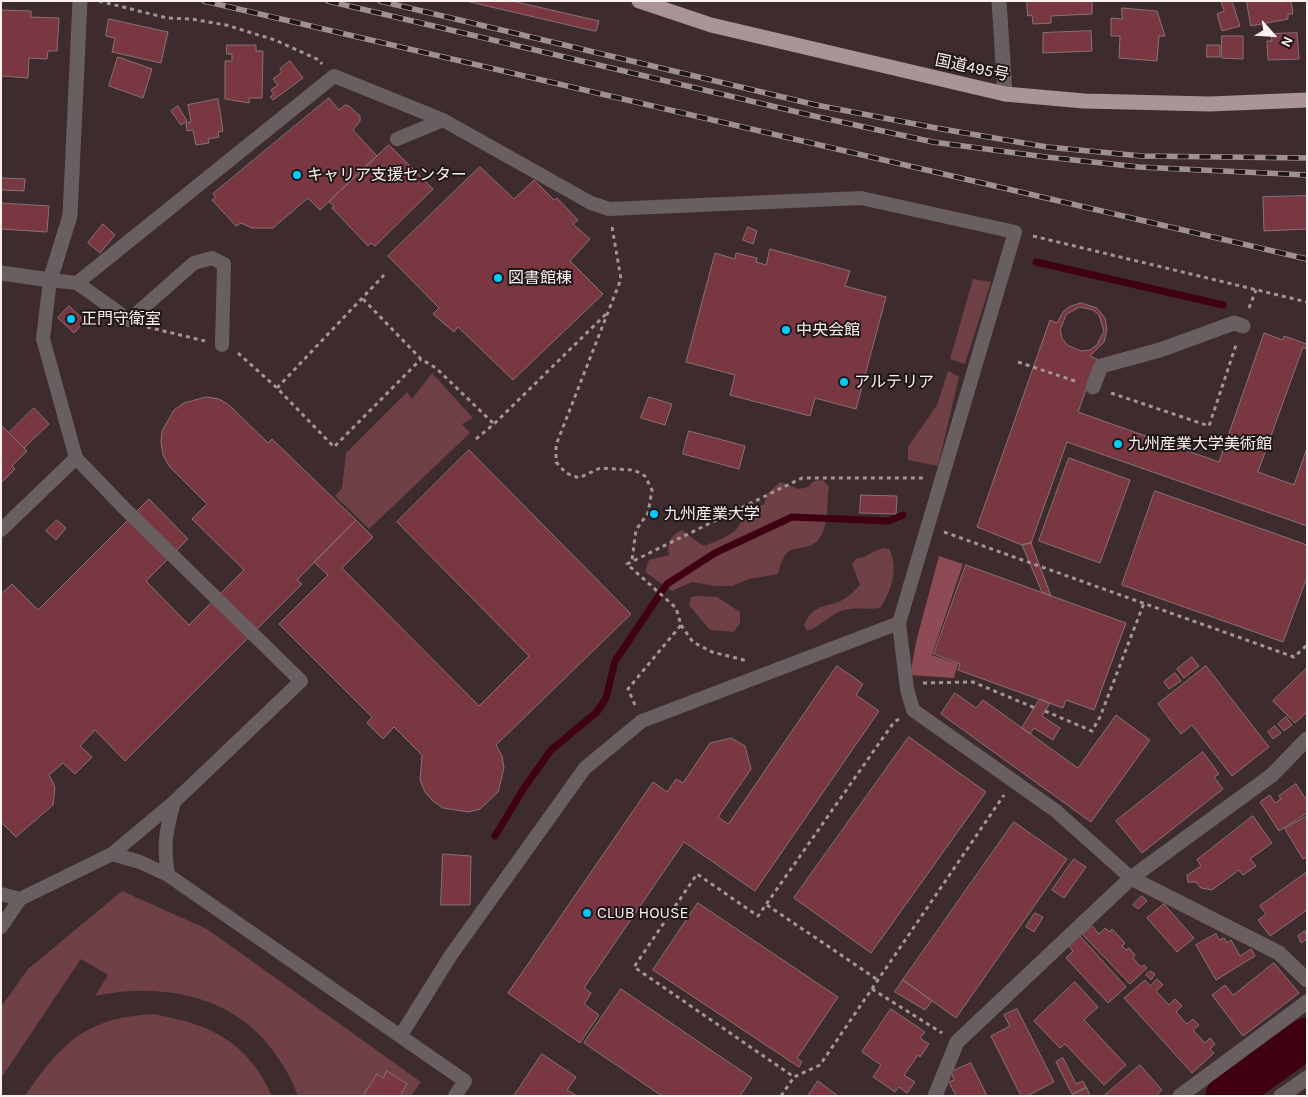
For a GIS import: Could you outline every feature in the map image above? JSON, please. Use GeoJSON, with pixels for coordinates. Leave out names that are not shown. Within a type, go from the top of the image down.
{"type":"FeatureCollection","features":[{"type":"Feature","properties":{"kind":"highway","name":"国道495号"},"geometry":{"type":"LineString","coordinates":[[640,1],[711,25],[1005,94],[1084,101],[1210,104],[1307,100]]}},
{"type":"Feature","properties":{"kind":"street"},"geometry":{"type":"LineString","coordinates":[[1,272],[50,280],[70,216],[80,1]]}},
{"type":"Feature","properties":{"kind":"street"},"geometry":{"type":"LineString","coordinates":[[999,1],[1005,94]]}},
{"type":"Feature","properties":{"kind":"street"},"geometry":{"type":"LineString","coordinates":[[1093,387],[1101,366],[1160,350],[1234,323],[1243,326]]}},
{"type":"Feature","properties":{"kind":"street"},"geometry":{"type":"LineString","coordinates":[[935,1096],[957,1042],[1131,878],[1272,775],[1307,739]]}},
{"type":"Feature","properties":{"kind":"street"},"geometry":{"type":"LineString","coordinates":[[1131,878],[1279,953],[1307,980]]}},
{"type":"Feature","properties":{"kind":"street"},"geometry":{"type":"LineString","coordinates":[[1180,1096],[1307,1002]]}},
{"type":"Feature","properties":{"kind":"street"},"geometry":{"type":"LineString","coordinates":[[1281,1096],[1307,1078]]}},
{"type":"Feature","properties":{"kind":"lane"},"geometry":{"type":"LineString","coordinates":[[77,283],[334,76],[443,120],[591,203],[609,209],[861,198],[1016,232],[899,623],[906,683],[913,710],[1056,811],[1131,878]]}},
{"type":"Feature","properties":{"kind":"lane"},"geometry":{"type":"LineString","coordinates":[[397,139],[443,120]]}},
{"type":"Feature","properties":{"kind":"lane"},"geometry":{"type":"LineString","coordinates":[[1,927],[20,899],[112,854],[174,802],[301,681],[126,510],[76,458],[42,339],[50,280],[77,283],[129,320],[194,263],[212,258],[224,264],[222,344]]}},
{"type":"Feature","properties":{"kind":"lane"},"geometry":{"type":"LineString","coordinates":[[1,530],[76,458]]}},
{"type":"Feature","properties":{"kind":"lane"},"geometry":{"type":"LineString","coordinates":[[401,1035],[451,955],[585,768],[642,722],[899,623]]}},
{"type":"Feature","properties":{"kind":"lane"},"geometry":{"type":"LineString","coordinates":[[168,876],[165,834],[174,802]]}},
{"type":"Feature","properties":{"kind":"lane"},"geometry":{"type":"LineString","coordinates":[[112,854],[140,862],[168,876],[401,1035],[465,1081],[455,1096]]}},
{"type":"Feature","properties":{"kind":"lane"},"geometry":{"type":"LineString","coordinates":[[1,894],[20,899]]}},
{"type":"Feature","properties":{"kind":"path"},"geometry":{"type":"LineString","coordinates":[[99,1],[167,18],[191,19],[234,27],[275,40],[319,60],[334,76]]}},
{"type":"Feature","properties":{"kind":"path"},"geometry":{"type":"LineString","coordinates":[[609,209],[621,279],[556,445],[556,462],[566,473],[579,478],[600,468],[634,470],[645,476],[652,490],[648,513],[636,530],[632,560]]}},
{"type":"Feature","properties":{"kind":"path"},"geometry":{"type":"LineString","coordinates":[[1016,232],[1307,302]]}},
{"type":"Feature","properties":{"kind":"path"},"geometry":{"type":"LineString","coordinates":[[384,275],[276,388],[334,447],[421,359]]}},
{"type":"Feature","properties":{"kind":"path"},"geometry":{"type":"LineString","coordinates":[[1018,362],[1209,426],[1256,290]]}},
{"type":"Feature","properties":{"kind":"path"},"geometry":{"type":"LineString","coordinates":[[363,299],[421,359],[436,368],[494,424]]}},
{"type":"Feature","properties":{"kind":"path"},"geometry":{"type":"LineString","coordinates":[[476,439],[494,424],[608,312]]}},
{"type":"Feature","properties":{"kind":"path"},"geometry":{"type":"LineString","coordinates":[[755,662],[712,652],[693,642],[681,625],[676,608],[627,564],[802,478],[894,476],[922,478]]}},
{"type":"Feature","properties":{"kind":"path"},"geometry":{"type":"LineString","coordinates":[[929,526],[1294,657],[1307,644]]}},
{"type":"Feature","properties":{"kind":"path"},"geometry":{"type":"LineString","coordinates":[[1045,711],[1092,731],[1100,717],[1144,604]]}},
{"type":"Feature","properties":{"kind":"path"},"geometry":{"type":"LineString","coordinates":[[642,722],[628,689],[681,625]]}},
{"type":"Feature","properties":{"kind":"path"},"geometry":{"type":"LineString","coordinates":[[906,683],[973,682],[1035,708]]}},
{"type":"Feature","properties":{"kind":"path"},"geometry":{"type":"LineString","coordinates":[[794,1077],[634,967],[697,874],[758,916],[894,722],[913,710]]}},
{"type":"Feature","properties":{"kind":"path"},"geometry":{"type":"LineString","coordinates":[[781,1096],[794,1077],[820,1065],[1013,782]]}},
{"type":"Feature","properties":{"kind":"path"},"geometry":{"type":"LineString","coordinates":[[766,905],[878,980]]}},
{"type":"Feature","properties":{"kind":"path"},"geometry":{"type":"LineString","coordinates":[[872,989],[957,1042]]}},
{"type":"Feature","properties":{"kind":"shaded area"},"geometry":{"type":"Polygon","coordinates":[[[973,279],[991,282],[965,364],[950,359],[973,279]]]}},
{"type":"Feature","properties":{"kind":"shaded area"},"geometry":{"type":"Polygon","coordinates":[[[948,371],[959,377],[938,466],[908,460],[908,447],[937,405],[948,371]]]}},
{"type":"Feature","properties":{"kind":"shaded area"},"geometry":{"type":"Polygon","coordinates":[[[432,373],[473,418],[462,424],[470,433],[369,529],[335,496],[342,488],[346,453],[407,392],[412,399],[432,373]]]}},
{"type":"Feature","properties":{"kind":"shaded area"},"geometry":{"type":"Polygon","coordinates":[[[823,480],[829,487],[826,521],[822,534],[815,543],[793,549],[787,553],[782,560],[778,574],[749,579],[732,586],[715,586],[692,582],[672,591],[645,572],[649,560],[669,555],[670,540],[682,530],[705,546],[734,531],[741,522],[741,515],[764,504],[768,493],[780,482],[799,489],[808,487],[814,481],[823,480]]]}},
{"type":"Feature","properties":{"kind":"shaded area"},"geometry":{"type":"Polygon","coordinates":[[[884,548],[889,549],[894,564],[894,572],[891,587],[880,608],[845,610],[807,631],[804,625],[814,611],[845,599],[860,585],[852,564],[857,558],[884,548]]]}},
{"type":"Feature","properties":{"kind":"shaded area"},"geometry":{"type":"Polygon","coordinates":[[[939,556],[963,564],[932,655],[958,664],[954,678],[910,675],[917,638],[939,556]]]}},
{"type":"Feature","properties":{"kind":"shaded area"},"geometry":{"type":"Polygon","coordinates":[[[691,597],[717,597],[740,612],[740,623],[734,632],[710,630],[689,605],[691,597]]]}},
{"type":"Feature","properties":{"kind":"shaded area"},"geometry":{"type":"Polygon","coordinates":[[[122,891],[207,929],[421,1082],[411,1096],[298,1096],[294,1085],[276,1055],[259,1035],[240,1019],[218,1006],[195,998],[171,993],[146,991],[120,992],[95,996],[108,975],[81,959],[1,1078],[1,1007],[28,969],[122,891]]]}},
{"type":"Feature","properties":{"kind":"shaded area"},"geometry":{"type":"Polygon","coordinates":[[[153,1014],[192,1023],[224,1038],[251,1061],[272,1096],[25,1096],[51,1061],[78,1036],[93,1027],[110,1021],[130,1016],[153,1014]]]}},
{"type":"Feature","properties":{"kind":"building"},"geometry":{"type":"Polygon","coordinates":[[[466,1],[512,1],[599,21],[596,31],[466,1]]]}},
{"type":"Feature","properties":{"kind":"building"},"geometry":{"type":"Polygon","coordinates":[[[1027,1],[1092,1],[1092,14],[1051,16],[1051,23],[1033,24],[1032,15],[1028,16],[1027,1]]]}},
{"type":"Feature","properties":{"kind":"building"},"geometry":{"type":"Polygon","coordinates":[[[1221,1],[1232,1],[1240,26],[1222,31],[1217,14],[1224,11],[1221,1]]]}},
{"type":"Feature","properties":{"kind":"building"},"geometry":{"type":"Polygon","coordinates":[[[1247,1],[1291,1],[1293,14],[1288,14],[1288,19],[1251,26],[1247,1]]]}},
{"type":"Feature","properties":{"kind":"building"},"geometry":{"type":"Polygon","coordinates":[[[1122,8],[1157,11],[1165,36],[1159,36],[1157,61],[1119,58],[1120,36],[1111,36],[1111,18],[1122,19],[1122,8]]]}},
{"type":"Feature","properties":{"kind":"building"},"geometry":{"type":"Polygon","coordinates":[[[1,10],[31,11],[31,17],[59,18],[57,51],[48,51],[47,59],[29,58],[28,78],[1,76],[1,10]]]}},
{"type":"Feature","properties":{"kind":"building"},"geometry":{"type":"Polygon","coordinates":[[[109,19],[168,32],[161,63],[112,52],[115,38],[106,36],[109,19]]]}},
{"type":"Feature","properties":{"kind":"building"},"geometry":{"type":"Polygon","coordinates":[[[1091,31],[1092,51],[1043,53],[1043,33],[1091,31]]]}},
{"type":"Feature","properties":{"kind":"building"},"geometry":{"type":"Polygon","coordinates":[[[1297,33],[1299,59],[1268,60],[1267,41],[1272,41],[1271,34],[1297,33]]]}},
{"type":"Feature","properties":{"kind":"building"},"geometry":{"type":"Polygon","coordinates":[[[1222,36],[1243,36],[1243,59],[1222,58],[1222,36]]]}},
{"type":"Feature","properties":{"kind":"building"},"geometry":{"type":"Polygon","coordinates":[[[227,45],[256,45],[256,51],[263,51],[262,98],[249,98],[249,103],[225,99],[225,61],[232,61],[232,54],[227,54],[227,45]]]}},
{"type":"Feature","properties":{"kind":"building"},"geometry":{"type":"Polygon","coordinates":[[[1207,45],[1220,45],[1220,57],[1207,57],[1207,45]]]}},
{"type":"Feature","properties":{"kind":"building"},"geometry":{"type":"Polygon","coordinates":[[[118,57],[152,69],[143,98],[109,86],[118,57]]]}},
{"type":"Feature","properties":{"kind":"building"},"geometry":{"type":"Polygon","coordinates":[[[290,61],[303,78],[273,100],[270,97],[274,94],[271,90],[278,85],[273,79],[282,72],[280,69],[290,61]]]}},
{"type":"Feature","properties":{"kind":"building","name":"キャリア支援センター"},"geometry":{"type":"Polygon","coordinates":[[[329,98],[339,110],[345,105],[349,106],[360,116],[360,121],[353,130],[377,156],[320,210],[308,198],[273,228],[252,228],[241,223],[236,226],[212,200],[216,197],[213,194],[329,98]]]}},
{"type":"Feature","properties":{"kind":"building"},"geometry":{"type":"Polygon","coordinates":[[[218,99],[223,131],[218,132],[219,137],[208,139],[209,143],[196,145],[193,130],[187,131],[186,123],[191,122],[188,105],[218,99]]]}},
{"type":"Feature","properties":{"kind":"building"},"geometry":{"type":"Polygon","coordinates":[[[178,106],[187,121],[181,125],[171,111],[178,106]]]}},
{"type":"Feature","properties":{"kind":"building"},"geometry":{"type":"Polygon","coordinates":[[[389,145],[433,189],[375,246],[371,243],[368,246],[332,208],[334,206],[329,202],[389,145]]]}},
{"type":"Feature","properties":{"kind":"building","name":"図書館棟"},"geometry":{"type":"Polygon","coordinates":[[[480,167],[514,199],[534,180],[554,200],[557,198],[578,220],[573,224],[590,239],[570,261],[603,294],[513,380],[458,327],[454,332],[433,314],[439,308],[388,256],[480,167]]]}},
{"type":"Feature","properties":{"kind":"building"},"geometry":{"type":"Polygon","coordinates":[[[1,178],[25,179],[24,191],[1,190],[1,178]]]}},
{"type":"Feature","properties":{"kind":"building"},"geometry":{"type":"Polygon","coordinates":[[[1307,196],[1307,229],[1264,231],[1263,197],[1307,196]]]}},
{"type":"Feature","properties":{"kind":"building"},"geometry":{"type":"Polygon","coordinates":[[[1,203],[49,206],[47,232],[1,229],[1,203]]]}},
{"type":"Feature","properties":{"kind":"building"},"geometry":{"type":"Polygon","coordinates":[[[103,224],[115,235],[100,253],[88,243],[103,224]]]}},
{"type":"Feature","properties":{"kind":"building"},"geometry":{"type":"Polygon","coordinates":[[[748,227],[757,231],[753,244],[743,240],[748,227]]]}},
{"type":"Feature","properties":{"kind":"building","name":"中央会館"},"geometry":{"type":"Polygon","coordinates":[[[770,249],[850,271],[845,286],[886,297],[856,409],[815,398],[810,416],[730,395],[735,375],[686,362],[715,253],[735,259],[736,253],[757,258],[756,262],[766,265],[770,249]]]}},
{"type":"Feature","properties":{"kind":"building"},"geometry":{"type":"Polygon","coordinates":[[[1081,303],[1097,308],[1105,318],[1107,330],[1104,342],[1090,356],[1097,359],[1078,412],[1219,462],[1264,333],[1283,340],[1284,336],[1307,344],[1307,349],[1303,347],[1258,472],[1294,485],[1307,448],[1307,526],[1067,442],[1031,543],[1022,545],[977,527],[1050,320],[1057,323],[1063,312],[1069,307],[1081,303]],[[1080,307],[1066,315],[1060,330],[1062,338],[1067,345],[1081,351],[1090,350],[1097,345],[1104,331],[1099,315],[1093,310],[1080,307]]]}},
{"type":"Feature","properties":{"kind":"building","name":"正門守衛室"},"geometry":{"type":"Polygon","coordinates":[[[69,306],[85,321],[74,333],[58,318],[69,306]]]}},
{"type":"Feature","properties":{"kind":"building"},"geometry":{"type":"Polygon","coordinates":[[[207,397],[219,399],[229,405],[268,443],[272,439],[356,520],[297,580],[302,584],[125,761],[95,730],[80,746],[92,757],[75,774],[63,763],[49,775],[55,787],[53,805],[16,837],[1,822],[1,594],[12,584],[38,610],[149,499],[188,539],[146,581],[189,625],[244,570],[192,519],[207,504],[169,466],[163,455],[162,431],[174,410],[184,403],[207,397]]]}},
{"type":"Feature","properties":{"kind":"building"},"geometry":{"type":"Polygon","coordinates":[[[649,397],[672,404],[665,425],[641,418],[649,397]]]}},
{"type":"Feature","properties":{"kind":"building"},"geometry":{"type":"Polygon","coordinates":[[[34,408],[49,424],[24,448],[9,433],[34,408]]]}},
{"type":"Feature","properties":{"kind":"building"},"geometry":{"type":"Polygon","coordinates":[[[1,425],[27,451],[12,466],[15,469],[1,483],[1,425]]]}},
{"type":"Feature","properties":{"kind":"building"},"geometry":{"type":"Polygon","coordinates":[[[689,431],[745,446],[739,469],[683,454],[689,431]]]}},
{"type":"Feature","properties":{"kind":"building"},"geometry":{"type":"Polygon","coordinates":[[[469,450],[631,614],[496,745],[502,756],[504,768],[498,792],[480,809],[468,812],[443,808],[433,801],[425,792],[420,780],[422,755],[394,727],[383,739],[367,723],[372,717],[279,624],[328,575],[314,562],[356,520],[373,537],[342,568],[479,706],[529,656],[397,522],[469,450]]]}},
{"type":"Feature","properties":{"kind":"building"},"geometry":{"type":"Polygon","coordinates":[[[1069,458],[1130,480],[1100,563],[1039,541],[1069,458]]]}},
{"type":"Feature","properties":{"kind":"building"},"geometry":{"type":"Polygon","coordinates":[[[1155,491],[1307,545],[1307,577],[1283,642],[1122,585],[1155,491]]]}},
{"type":"Feature","properties":{"kind":"building"},"geometry":{"type":"Polygon","coordinates":[[[861,495],[897,496],[896,514],[860,513],[861,495]]]}},
{"type":"Feature","properties":{"kind":"building"},"geometry":{"type":"Polygon","coordinates":[[[57,520],[66,528],[56,540],[46,531],[57,520]]]}},
{"type":"Feature","properties":{"kind":"building"},"geometry":{"type":"Polygon","coordinates":[[[1031,543],[1051,596],[1042,592],[1022,545],[1031,543]]]}},
{"type":"Feature","properties":{"kind":"building"},"geometry":{"type":"Polygon","coordinates":[[[966,565],[1126,623],[1094,710],[1066,700],[1063,708],[958,670],[960,664],[934,654],[966,565]]]}},
{"type":"Feature","properties":{"kind":"building"},"geometry":{"type":"Polygon","coordinates":[[[1192,657],[1199,666],[1184,678],[1177,669],[1192,657]]]}},
{"type":"Feature","properties":{"kind":"building"},"geometry":{"type":"Polygon","coordinates":[[[837,666],[863,684],[856,695],[879,711],[755,891],[684,842],[584,988],[591,993],[584,1004],[599,1015],[580,1043],[508,993],[653,782],[667,792],[676,779],[683,783],[710,743],[731,738],[745,746],[751,769],[718,817],[728,824],[837,666]]]}},
{"type":"Feature","properties":{"kind":"building"},"geometry":{"type":"Polygon","coordinates":[[[1206,666],[1269,747],[1232,776],[1192,725],[1181,734],[1158,704],[1206,666]]]}},
{"type":"Feature","properties":{"kind":"building"},"geometry":{"type":"Polygon","coordinates":[[[1307,668],[1307,712],[1295,723],[1273,701],[1307,668]]]}},
{"type":"Feature","properties":{"kind":"building"},"geometry":{"type":"Polygon","coordinates":[[[1175,673],[1181,681],[1169,689],[1164,682],[1175,673]]]}},
{"type":"Feature","properties":{"kind":"building"},"geometry":{"type":"Polygon","coordinates":[[[955,693],[976,708],[983,700],[1078,768],[1116,715],[1150,740],[1091,822],[941,714],[955,693]]]}},
{"type":"Feature","properties":{"kind":"building"},"geometry":{"type":"Polygon","coordinates":[[[1040,699],[1050,703],[1042,716],[1060,728],[1053,740],[1034,728],[1030,734],[1022,728],[1040,699]]]}},
{"type":"Feature","properties":{"kind":"building"},"geometry":{"type":"Polygon","coordinates":[[[1286,717],[1292,725],[1284,731],[1278,724],[1286,717]]]}},
{"type":"Feature","properties":{"kind":"building"},"geometry":{"type":"Polygon","coordinates":[[[1275,726],[1281,733],[1273,739],[1268,732],[1275,726]]]}},
{"type":"Feature","properties":{"kind":"building"},"geometry":{"type":"Polygon","coordinates":[[[909,737],[986,792],[871,953],[794,898],[909,737]]]}},
{"type":"Feature","properties":{"kind":"building"},"geometry":{"type":"Polygon","coordinates":[[[1203,752],[1219,774],[1214,777],[1223,789],[1142,853],[1116,821],[1203,752]]]}},
{"type":"Feature","properties":{"kind":"building"},"geometry":{"type":"Polygon","coordinates":[[[1296,784],[1307,801],[1307,813],[1279,831],[1260,802],[1270,795],[1275,803],[1281,799],[1279,796],[1296,784]]]}},
{"type":"Feature","properties":{"kind":"building"},"geometry":{"type":"Polygon","coordinates":[[[1253,816],[1272,843],[1250,859],[1256,866],[1243,875],[1239,870],[1212,890],[1201,888],[1196,882],[1188,882],[1187,875],[1201,866],[1197,860],[1253,816]]]}},
{"type":"Feature","properties":{"kind":"building"},"geometry":{"type":"Polygon","coordinates":[[[1305,817],[1307,818],[1307,857],[1303,859],[1285,829],[1305,817]]]}},
{"type":"Feature","properties":{"kind":"building"},"geometry":{"type":"Polygon","coordinates":[[[1014,822],[1067,859],[956,1018],[903,980],[1014,822]]]}},
{"type":"Feature","properties":{"kind":"building"},"geometry":{"type":"Polygon","coordinates":[[[443,854],[471,856],[470,905],[441,905],[443,854]]]}},
{"type":"Feature","properties":{"kind":"building"},"geometry":{"type":"Polygon","coordinates":[[[1074,859],[1086,867],[1064,898],[1052,890],[1074,859]]]}},
{"type":"Feature","properties":{"kind":"building"},"geometry":{"type":"Polygon","coordinates":[[[1307,872],[1307,910],[1270,936],[1258,920],[1266,914],[1260,906],[1307,872]]]}},
{"type":"Feature","properties":{"kind":"building"},"geometry":{"type":"Polygon","coordinates":[[[1142,896],[1147,901],[1138,909],[1133,905],[1142,896]]]}},
{"type":"Feature","properties":{"kind":"building"},"geometry":{"type":"Polygon","coordinates":[[[698,903],[838,997],[797,1058],[802,1062],[799,1067],[653,970],[698,903]]]}},
{"type":"Feature","properties":{"kind":"building"},"geometry":{"type":"Polygon","coordinates":[[[1164,904],[1194,938],[1177,952],[1147,918],[1164,904]]]}},
{"type":"Feature","properties":{"kind":"building"},"geometry":{"type":"Polygon","coordinates":[[[1035,913],[1043,917],[1034,932],[1026,927],[1035,913]]]}},
{"type":"Feature","properties":{"kind":"building"},"geometry":{"type":"Polygon","coordinates":[[[1092,926],[1099,934],[1105,928],[1110,932],[1112,929],[1125,943],[1122,946],[1126,950],[1129,948],[1135,955],[1133,958],[1141,967],[1144,965],[1147,968],[1130,984],[1083,935],[1092,926]]]}},
{"type":"Feature","properties":{"kind":"building"},"geometry":{"type":"Polygon","coordinates":[[[1305,931],[1307,939],[1301,943],[1298,936],[1305,931]]]}},
{"type":"Feature","properties":{"kind":"building"},"geometry":{"type":"Polygon","coordinates":[[[1216,934],[1219,940],[1224,938],[1227,943],[1231,940],[1240,956],[1251,949],[1255,956],[1216,980],[1196,945],[1216,934]]]}},
{"type":"Feature","properties":{"kind":"building"},"geometry":{"type":"Polygon","coordinates":[[[1080,936],[1126,987],[1108,1003],[1066,958],[1073,951],[1069,946],[1080,936]]]}},
{"type":"Feature","properties":{"kind":"building"},"geometry":{"type":"Polygon","coordinates":[[[1274,963],[1299,993],[1243,1036],[1212,995],[1225,985],[1233,995],[1274,963]]]}},
{"type":"Feature","properties":{"kind":"building"},"geometry":{"type":"Polygon","coordinates":[[[1150,971],[1155,974],[1151,980],[1146,975],[1150,971]]]}},
{"type":"Feature","properties":{"kind":"building"},"geometry":{"type":"Polygon","coordinates":[[[1157,979],[1163,985],[1156,991],[1169,1005],[1175,999],[1182,1006],[1176,1012],[1187,1024],[1193,1019],[1199,1025],[1193,1030],[1205,1043],[1210,1038],[1215,1044],[1210,1049],[1214,1053],[1192,1073],[1124,998],[1145,980],[1150,986],[1157,979]]]}},
{"type":"Feature","properties":{"kind":"building"},"geometry":{"type":"Polygon","coordinates":[[[903,980],[932,1001],[925,1010],[895,992],[903,980]]]}},
{"type":"Feature","properties":{"kind":"building"},"geometry":{"type":"Polygon","coordinates":[[[1075,982],[1098,1007],[1084,1020],[1126,1065],[1104,1085],[1065,1044],[1060,1048],[1034,1021],[1075,982]]]}},
{"type":"Feature","properties":{"kind":"building"},"geometry":{"type":"Polygon","coordinates":[[[621,989],[752,1078],[740,1096],[662,1096],[584,1043],[621,989]]]}},
{"type":"Feature","properties":{"kind":"building"},"geometry":{"type":"Polygon","coordinates":[[[891,1009],[925,1032],[920,1038],[929,1044],[920,1057],[918,1055],[904,1075],[915,1082],[907,1093],[899,1087],[895,1092],[873,1077],[881,1065],[862,1052],[891,1009]]]}},
{"type":"Feature","properties":{"kind":"building"},"geometry":{"type":"Polygon","coordinates":[[[1017,1009],[1054,1082],[1027,1096],[1021,1096],[991,1036],[1010,1026],[1004,1015],[1017,1009]]]}},
{"type":"Feature","properties":{"kind":"building"},"geometry":{"type":"Polygon","coordinates":[[[542,1054],[576,1077],[567,1090],[577,1096],[514,1096],[542,1054]]]}},
{"type":"Feature","properties":{"kind":"building"},"geometry":{"type":"Polygon","coordinates":[[[1063,1058],[1076,1084],[1083,1081],[1086,1087],[1072,1094],[1056,1062],[1063,1058]]]}},
{"type":"Feature","properties":{"kind":"building"},"geometry":{"type":"Polygon","coordinates":[[[971,1063],[987,1096],[956,1096],[949,1082],[954,1080],[951,1072],[971,1063]]]}},
{"type":"Feature","properties":{"kind":"building"},"geometry":{"type":"Polygon","coordinates":[[[1140,1065],[1162,1090],[1156,1096],[1104,1096],[1140,1065]]]}},
{"type":"Feature","properties":{"kind":"building"},"geometry":{"type":"Polygon","coordinates":[[[387,1071],[407,1084],[400,1096],[363,1096],[377,1074],[383,1078],[387,1071]]]}},
{"type":"Feature","properties":{"kind":"building"},"geometry":{"type":"Polygon","coordinates":[[[818,1081],[838,1096],[808,1096],[818,1081]]]}},
{"type":"Feature","properties":{"kind":"building"},"geometry":{"type":"Polygon","coordinates":[[[1087,1088],[1090,1096],[1073,1095],[1087,1088]]]}},
{"type":"Feature","properties":{"kind":"waterway"},"geometry":{"type":"LineString","coordinates":[[1036,262],[1223,305]]}},
{"type":"Feature","properties":{"kind":"waterway"},"geometry":{"type":"LineString","coordinates":[[495,836],[524,788],[551,750],[597,712],[606,698],[615,661],[667,584],[715,553],[792,517],[889,521],[903,515]]}},
{"type":"Feature","properties":{"kind":"waterway"},"geometry":{"type":"LineString","coordinates":[[1226,1096],[1307,1038]]}},
{"type":"Feature","properties":{"kind":"railway"},"geometry":{"type":"LineString","coordinates":[[204,1],[1307,259]]}},
{"type":"Feature","properties":{"kind":"railway"},"geometry":{"type":"LineString","coordinates":[[328,1],[814,116],[933,142],[1139,167],[1307,175]]}},
{"type":"Feature","properties":{"kind":"railway"},"geometry":{"type":"LineString","coordinates":[[380,1],[816,105],[1047,147],[1142,156],[1307,158]]}},
{"type":"Feature","properties":{"kind":"place","name":"キャリア支援センター"},"geometry":{"type":"Point","coordinates":[297,175]}},
{"type":"Feature","properties":{"kind":"place","name":"図書館棟"},"geometry":{"type":"Point","coordinates":[498,278]}},
{"type":"Feature","properties":{"kind":"place","name":"正門守衛室"},"geometry":{"type":"Point","coordinates":[71,319]}},
{"type":"Feature","properties":{"kind":"place","name":"中央会館"},"geometry":{"type":"Point","coordinates":[786,330]}},
{"type":"Feature","properties":{"kind":"place","name":"アルテリア"},"geometry":{"type":"Point","coordinates":[844,382]}},
{"type":"Feature","properties":{"kind":"place","name":"九州産業大学美術館"},"geometry":{"type":"Point","coordinates":[1118,444]}},
{"type":"Feature","properties":{"kind":"place","name":"九州産業大学"},"geometry":{"type":"Point","coordinates":[654,514]}},
{"type":"Feature","properties":{"kind":"place","name":"CLUB HOUSE"},"geometry":{"type":"Point","coordinates":[587,913]}}]}
